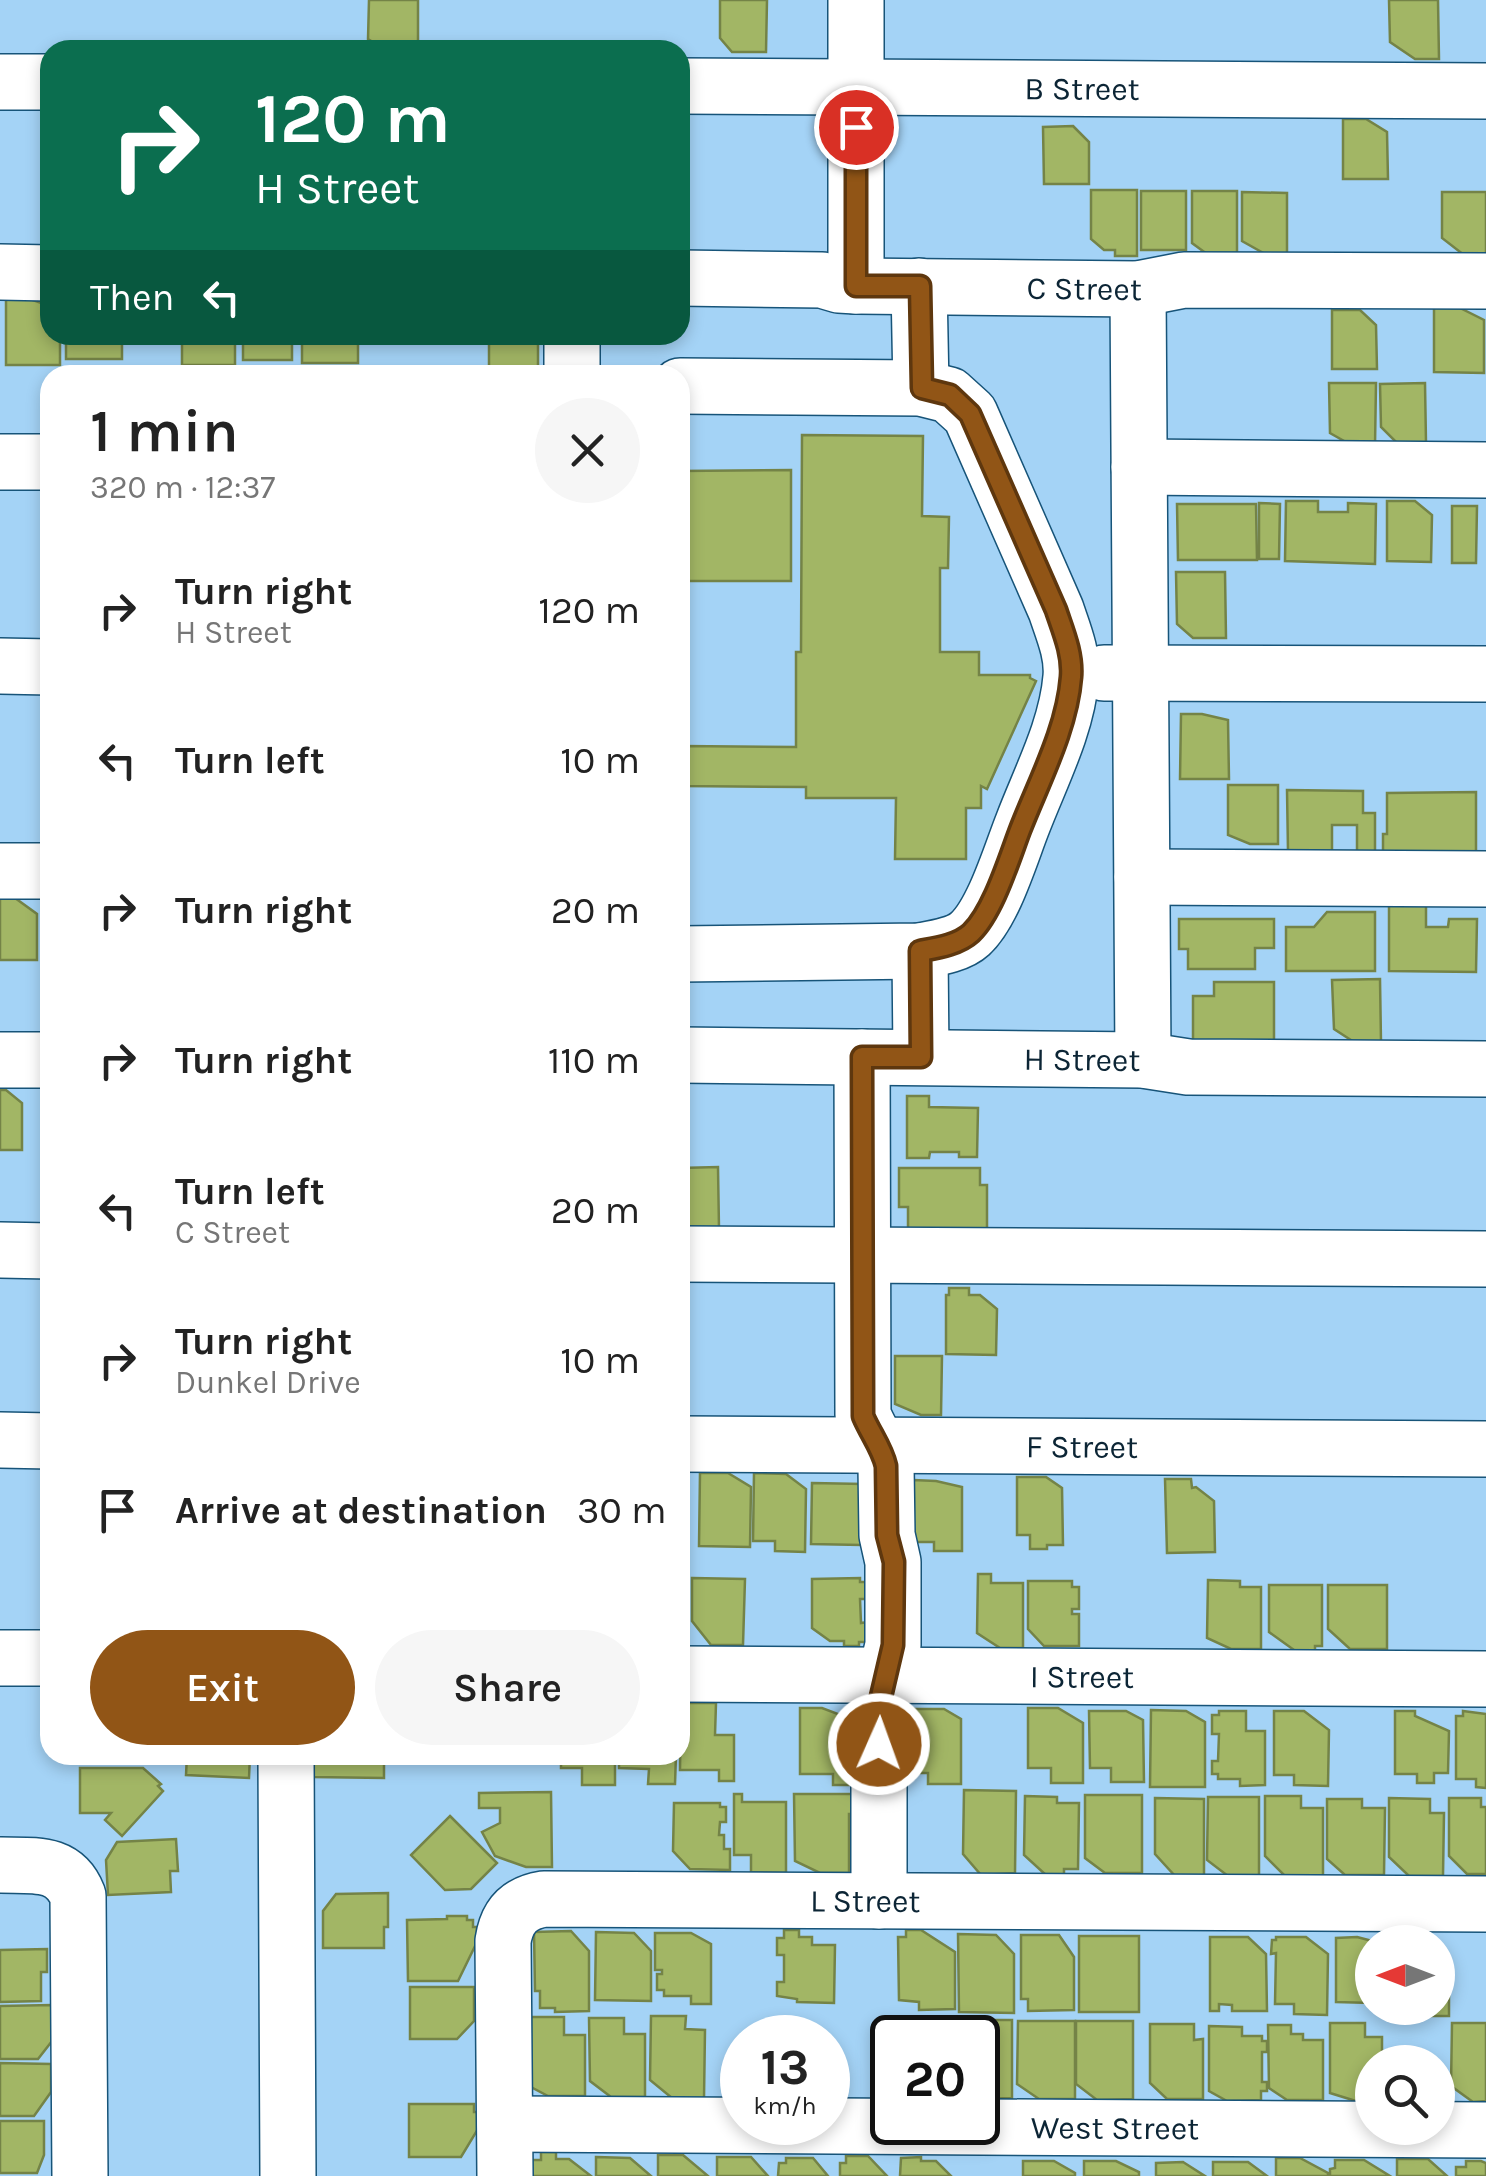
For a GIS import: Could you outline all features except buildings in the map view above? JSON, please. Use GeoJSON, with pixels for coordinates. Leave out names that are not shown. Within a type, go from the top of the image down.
{"type":"FeatureCollection","features":[{"type":"Feature","properties":{"kind":"lane"},"geometry":{"type":"LineString","coordinates":[[856,0],[856,286]]}},
{"type":"Feature","properties":{"kind":"lane"},"geometry":{"type":"LineString","coordinates":[[0,82],[40,82]]}},
{"type":"Feature","properties":{"kind":"lane","name":"B Street"},"geometry":{"type":"LineString","coordinates":[[690,86],[1486,91]]}},
{"type":"Feature","properties":{"kind":"lane"},"geometry":{"type":"LineString","coordinates":[[0,272],[40,273]]}},
{"type":"Feature","properties":{"kind":"lane","name":"C Street"},"geometry":{"type":"LineString","coordinates":[[690,278],[822,280],[856,286],[1138,289],[1184,280],[1486,281]]}},
{"type":"Feature","properties":{"kind":"lane"},"geometry":{"type":"LineString","coordinates":[[920,286],[922,388]]}},
{"type":"Feature","properties":{"kind":"lane"},"geometry":{"type":"LineString","coordinates":[[1138,289],[1143,1060]]}},
{"type":"Feature","properties":{"kind":"lane"},"geometry":{"type":"LineString","coordinates":[[690,386],[922,388],[950,395],[970,414],[1056,610],[1072,672],[1067,705],[1056,737],[993,900],[970,934],[945,946],[920,951],[690,954]]}},
{"type":"Feature","properties":{"kind":"lane"},"geometry":{"type":"LineString","coordinates":[[0,462],[40,462]]}},
{"type":"Feature","properties":{"kind":"lane"},"geometry":{"type":"LineString","coordinates":[[1139,467],[1486,470]]}},
{"type":"Feature","properties":{"kind":"lane"},"geometry":{"type":"LineString","coordinates":[[0,666],[40,667]]}},
{"type":"Feature","properties":{"kind":"lane"},"geometry":{"type":"LineString","coordinates":[[1072,672],[1486,674]]}},
{"type":"Feature","properties":{"kind":"lane"},"geometry":{"type":"LineString","coordinates":[[0,870],[40,871]]}},
{"type":"Feature","properties":{"kind":"lane"},"geometry":{"type":"LineString","coordinates":[[1142,876],[1486,879]]}},
{"type":"Feature","properties":{"kind":"lane"},"geometry":{"type":"LineString","coordinates":[[920,951],[921,1057]]}},
{"type":"Feature","properties":{"kind":"lane","name":"H Street"},"geometry":{"type":"LineString","coordinates":[[690,1056],[1143,1060],[1188,1067],[1486,1070]]}},
{"type":"Feature","properties":{"kind":"lane"},"geometry":{"type":"LineString","coordinates":[[862,1057],[863,1416],[886,1466],[887,1535],[894,1562],[893,1645],[879,1705],[879,1901]]}},
{"type":"Feature","properties":{"kind":"lane"},"geometry":{"type":"LineString","coordinates":[[0,1060],[40,1060]]}},
{"type":"Feature","properties":{"kind":"lane"},"geometry":{"type":"LineString","coordinates":[[0,1250],[40,1251]]}},
{"type":"Feature","properties":{"kind":"lane"},"geometry":{"type":"LineString","coordinates":[[690,1254],[1486,1259]]}},
{"type":"Feature","properties":{"kind":"lane"},"geometry":{"type":"LineString","coordinates":[[0,1440],[40,1440]]}},
{"type":"Feature","properties":{"kind":"lane","name":"F Street"},"geometry":{"type":"LineString","coordinates":[[690,1444],[1486,1449]]}},
{"type":"Feature","properties":{"kind":"lane"},"geometry":{"type":"LineString","coordinates":[[0,1658],[40,1658]]}},
{"type":"Feature","properties":{"kind":"lane","name":"I Street"},"geometry":{"type":"LineString","coordinates":[[690,1674],[1486,1679]]}},
{"type":"Feature","properties":{"kind":"lane"},"geometry":{"type":"LineString","coordinates":[[286,1765],[288,2176]]}},
{"type":"Feature","properties":{"kind":"lane"},"geometry":{"type":"LineString","coordinates":[[0,1865],[52,1868],[64,1874],[78,1896],[80,2176]]}},
{"type":"Feature","properties":{"kind":"lane","name":"L Street"},"geometry":{"type":"LineString","coordinates":[[505,2150],[503,1941],[510,1916],[520,1907],[544,1899],[1486,1904]]}},
{"type":"Feature","properties":{"kind":"lane","name":"West Street"},"geometry":{"type":"LineString","coordinates":[[505,2150],[1486,2130]]}},
{"type":"Feature","properties":{"kind":"route"},"geometry":{"type":"LineString","coordinates":[[856,127],[856,286],[920,286],[922,388],[950,395],[970,414],[1056,610],[1072,672],[1067,705],[1056,737],[993,900],[970,934],[945,946],[920,951],[921,1057],[862,1057],[863,1416],[884,1455],[887,1535],[894,1562],[893,1645],[879,1705],[879,1744]]}}]}
